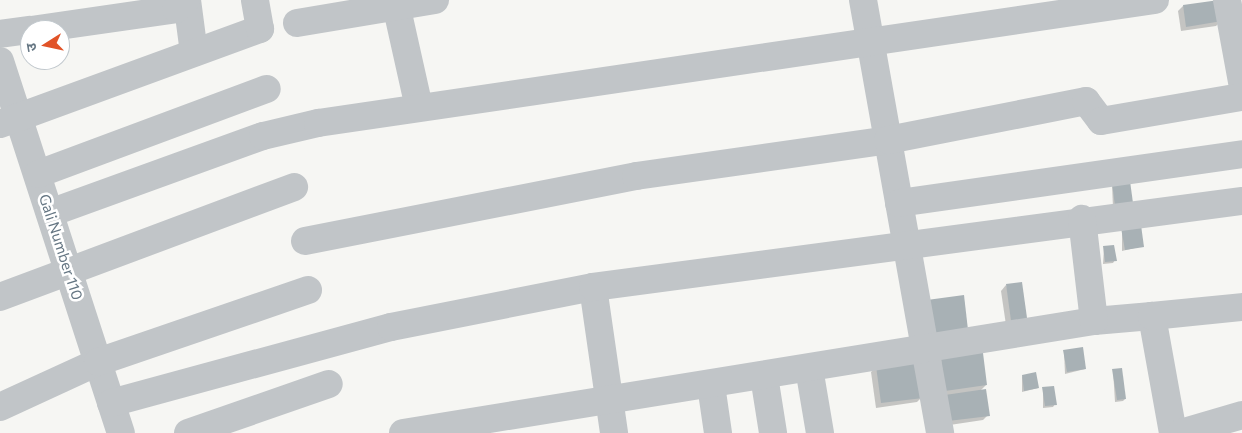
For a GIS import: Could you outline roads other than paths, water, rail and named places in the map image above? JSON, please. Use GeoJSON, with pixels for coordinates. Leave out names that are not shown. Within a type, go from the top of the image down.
{"type":"FeatureCollection","features":[{"type":"Feature","properties":{"kind":"street"},"geometry":{"type":"LineString","coordinates":[[70,24],[176,9],[187,0]]}},
{"type":"Feature","properties":{"kind":"street"},"geometry":{"type":"LineString","coordinates":[[187,0],[194,53]]}},
{"type":"Feature","properties":{"kind":"street"},"geometry":{"type":"LineString","coordinates":[[10,119],[260,29],[255,0]]}},
{"type":"Feature","properties":{"kind":"street"},"geometry":{"type":"LineString","coordinates":[[297,23],[396,3],[435,0]]}},
{"type":"Feature","properties":{"kind":"street"},"geometry":{"type":"LineString","coordinates":[[863,0],[940,433]]}},
{"type":"Feature","properties":{"kind":"street"},"geometry":{"type":"LineString","coordinates":[[50,213],[263,136],[419,106],[870,39],[1155,0]]}},
{"type":"Feature","properties":{"kind":"street"},"geometry":{"type":"LineString","coordinates":[[1227,0],[1242,82]]}},
{"type":"Feature","properties":{"kind":"street"},"geometry":{"type":"LineString","coordinates":[[396,3],[419,106]]}},
{"type":"Feature","properties":{"kind":"street"},"geometry":{"type":"LineString","coordinates":[[0,34],[20,31]]}},
{"type":"Feature","properties":{"kind":"street","name":"Gali Number 110"},"geometry":{"type":"LineString","coordinates":[[0,61],[10,119],[38,174],[121,433]]}},
{"type":"Feature","properties":{"kind":"street"},"geometry":{"type":"LineString","coordinates":[[38,174],[267,88]]}},
{"type":"Feature","properties":{"kind":"street"},"geometry":{"type":"LineString","coordinates":[[305,241],[636,176],[888,140],[1086,101],[1101,121],[1242,97]]}},
{"type":"Feature","properties":{"kind":"street"},"geometry":{"type":"LineString","coordinates":[[899,203],[1242,154]]}},
{"type":"Feature","properties":{"kind":"street"},"geometry":{"type":"LineString","coordinates":[[0,297],[68,268],[294,187]]}},
{"type":"Feature","properties":{"kind":"street"},"geometry":{"type":"LineString","coordinates":[[112,403],[391,327],[593,287],[906,242],[1082,219],[1242,201]]}},
{"type":"Feature","properties":{"kind":"street"},"geometry":{"type":"LineString","coordinates":[[1082,219],[1094,321]]}},
{"type":"Feature","properties":{"kind":"street"},"geometry":{"type":"LineString","coordinates":[[593,287],[614,433]]}},
{"type":"Feature","properties":{"kind":"street"},"geometry":{"type":"LineString","coordinates":[[0,407],[98,362],[308,290]]}},
{"type":"Feature","properties":{"kind":"street"},"geometry":{"type":"LineString","coordinates":[[403,433],[490,426],[610,400],[1094,321],[1242,307]]}},
{"type":"Feature","properties":{"kind":"street"},"geometry":{"type":"LineString","coordinates":[[1152,316],[1173,433]]}},
{"type":"Feature","properties":{"kind":"street"},"geometry":{"type":"LineString","coordinates":[[810,368],[820,433]]}},
{"type":"Feature","properties":{"kind":"street"},"geometry":{"type":"LineString","coordinates":[[764,376],[773,433]]}},
{"type":"Feature","properties":{"kind":"street"},"geometry":{"type":"LineString","coordinates":[[188,433],[329,384]]}},
{"type":"Feature","properties":{"kind":"street"},"geometry":{"type":"LineString","coordinates":[[711,384],[718,433]]}},
{"type":"Feature","properties":{"kind":"street"},"geometry":{"type":"LineString","coordinates":[[1181,433],[1242,415]]}}]}
